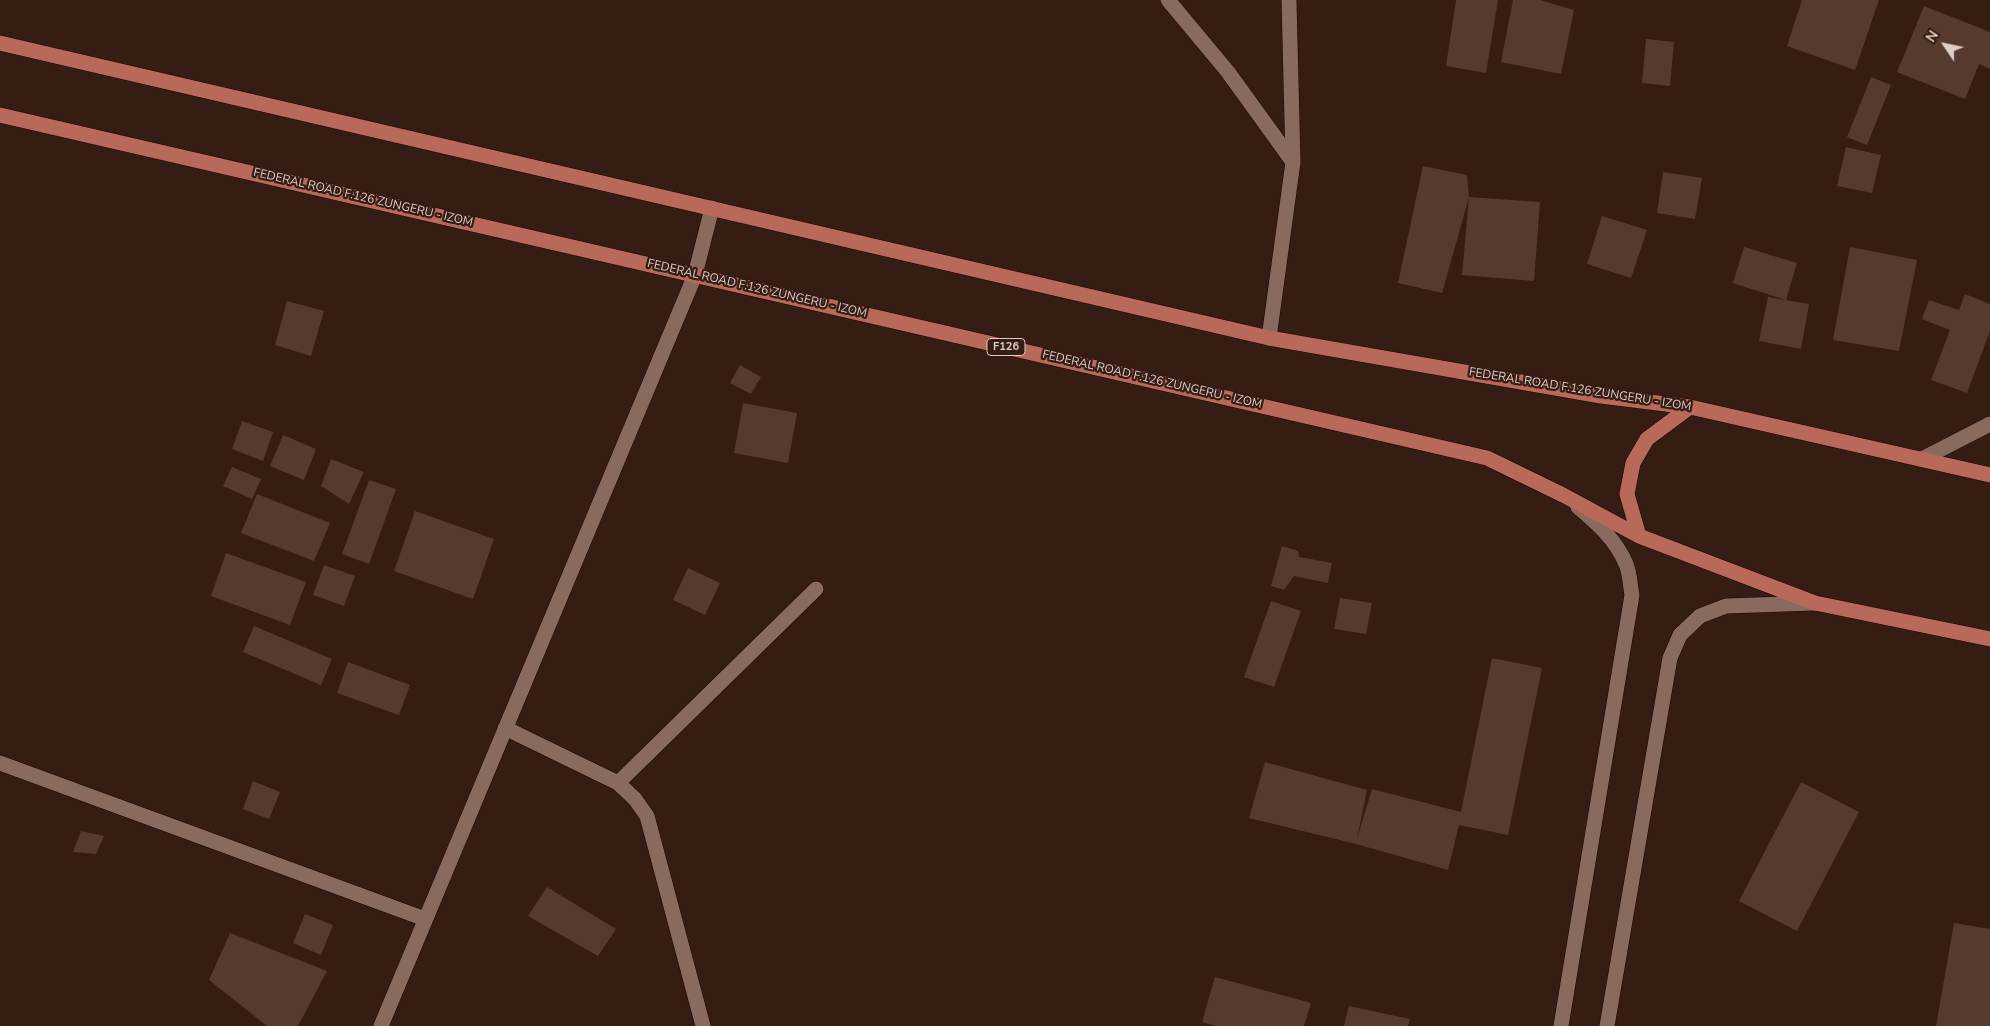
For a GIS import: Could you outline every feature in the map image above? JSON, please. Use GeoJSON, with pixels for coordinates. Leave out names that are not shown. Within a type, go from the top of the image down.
{"type":"FeatureCollection","features":[{"type":"Feature","properties":{"kind":"main road","name":"FEDERAL ROAD F.126 ZUNGERU - IZOM"},"geometry":{"type":"LineString","coordinates":[[0,43],[1269,338],[1601,396],[1690,407],[1990,475]]}},
{"type":"Feature","properties":{"kind":"main road","name":"FEDERAL ROAD F.126 ZUNGERU - IZOM"},"geometry":{"type":"LineString","coordinates":[[0,115],[1487,458],[1563,495],[1639,536],[1814,603],[1990,639]]}},
{"type":"Feature","properties":{"kind":"main road"},"geometry":{"type":"LineString","coordinates":[[1639,536],[1627,494],[1633,463],[1647,440],[1690,407]]}},
{"type":"Feature","properties":{"kind":"street"},"geometry":{"type":"LineString","coordinates":[[1168,0],[1228,72],[1293,162]]}},
{"type":"Feature","properties":{"kind":"street"},"geometry":{"type":"LineString","coordinates":[[1269,338],[1293,162],[1289,0]]}},
{"type":"Feature","properties":{"kind":"street"},"geometry":{"type":"LineString","coordinates":[[381,1026],[695,275],[712,208]]}},
{"type":"Feature","properties":{"kind":"street"},"geometry":{"type":"LineString","coordinates":[[1922,460],[1990,424]]}},
{"type":"Feature","properties":{"kind":"street"},"geometry":{"type":"LineString","coordinates":[[1561,1026],[1632,595],[1627,565],[1615,543],[1598,524],[1563,495]]}},
{"type":"Feature","properties":{"kind":"street"},"geometry":{"type":"LineString","coordinates":[[618,783],[816,589]]}},
{"type":"Feature","properties":{"kind":"street"},"geometry":{"type":"LineString","coordinates":[[1607,1026],[1670,658],[1680,635],[1700,616],[1726,606],[1814,603]]}},
{"type":"Feature","properties":{"kind":"street"},"geometry":{"type":"LineString","coordinates":[[505,728],[618,783],[635,799],[647,816],[703,1026]]}},
{"type":"Feature","properties":{"kind":"street"},"geometry":{"type":"LineString","coordinates":[[0,763],[425,919]]}},
{"type":"Feature","properties":{"kind":"building"},"geometry":{"type":"Polygon","coordinates":[[[1456,0],[1498,0],[1486,73],[1446,66],[1456,0]]]}},
{"type":"Feature","properties":{"kind":"building"},"geometry":{"type":"Polygon","coordinates":[[[1513,0],[1540,0],[1574,10],[1561,74],[1501,62],[1513,0]]]}},
{"type":"Feature","properties":{"kind":"building"},"geometry":{"type":"Polygon","coordinates":[[[1802,0],[1879,0],[1855,70],[1787,46],[1802,0]]]}},
{"type":"Feature","properties":{"kind":"building"},"geometry":{"type":"Polygon","coordinates":[[[1924,6],[1990,32],[1990,69],[1979,64],[1965,99],[1897,72],[1924,6]]]}},
{"type":"Feature","properties":{"kind":"building"},"geometry":{"type":"Polygon","coordinates":[[[1646,39],[1674,42],[1670,86],[1642,83],[1646,39]]]}},
{"type":"Feature","properties":{"kind":"building"},"geometry":{"type":"Polygon","coordinates":[[[1871,77],[1891,85],[1867,145],[1847,137],[1871,77]]]}},
{"type":"Feature","properties":{"kind":"building"},"geometry":{"type":"Polygon","coordinates":[[[1846,147],[1881,155],[1872,193],[1837,186],[1846,147]]]}},
{"type":"Feature","properties":{"kind":"building"},"geometry":{"type":"Polygon","coordinates":[[[1423,166],[1467,175],[1469,197],[1442,293],[1398,283],[1423,166]]]}},
{"type":"Feature","properties":{"kind":"building"},"geometry":{"type":"Polygon","coordinates":[[[1663,172],[1702,178],[1695,219],[1657,213],[1663,172]]]}},
{"type":"Feature","properties":{"kind":"building"},"geometry":{"type":"Polygon","coordinates":[[[1469,197],[1540,202],[1534,281],[1462,275],[1469,197]]]}},
{"type":"Feature","properties":{"kind":"building"},"geometry":{"type":"Polygon","coordinates":[[[1602,216],[1647,230],[1631,278],[1587,264],[1602,216]]]}},
{"type":"Feature","properties":{"kind":"building"},"geometry":{"type":"Polygon","coordinates":[[[1744,247],[1797,263],[1786,300],[1733,283],[1744,247]]]}},
{"type":"Feature","properties":{"kind":"building"},"geometry":{"type":"Polygon","coordinates":[[[1850,247],[1917,260],[1899,351],[1833,340],[1850,247]]]}},
{"type":"Feature","properties":{"kind":"building"},"geometry":{"type":"Polygon","coordinates":[[[1965,294],[1990,304],[1990,331],[1967,393],[1931,380],[1950,330],[1922,319],[1929,300],[1959,310],[1965,294]]]}},
{"type":"Feature","properties":{"kind":"building"},"geometry":{"type":"Polygon","coordinates":[[[1768,297],[1809,304],[1801,349],[1759,341],[1768,297]]]}},
{"type":"Feature","properties":{"kind":"building"},"geometry":{"type":"Polygon","coordinates":[[[287,301],[324,311],[311,356],[275,345],[287,301]]]}},
{"type":"Feature","properties":{"kind":"building"},"geometry":{"type":"Polygon","coordinates":[[[740,365],[761,377],[751,394],[730,383],[740,365]]]}},
{"type":"Feature","properties":{"kind":"building"},"geometry":{"type":"Polygon","coordinates":[[[743,403],[797,413],[788,463],[734,453],[743,403]]]}},
{"type":"Feature","properties":{"kind":"building"},"geometry":{"type":"Polygon","coordinates":[[[242,421],[273,432],[263,461],[232,449],[242,421]]]}},
{"type":"Feature","properties":{"kind":"building"},"geometry":{"type":"Polygon","coordinates":[[[283,435],[316,449],[304,480],[270,466],[283,435]]]}},
{"type":"Feature","properties":{"kind":"building"},"geometry":{"type":"Polygon","coordinates":[[[331,459],[364,472],[349,504],[321,486],[331,459]]]}},
{"type":"Feature","properties":{"kind":"building"},"geometry":{"type":"Polygon","coordinates":[[[232,467],[261,479],[252,499],[223,486],[232,467]]]}},
{"type":"Feature","properties":{"kind":"building"},"geometry":{"type":"Polygon","coordinates":[[[369,480],[396,489],[369,564],[342,554],[369,480]]]}},
{"type":"Feature","properties":{"kind":"building"},"geometry":{"type":"Polygon","coordinates":[[[257,494],[330,523],[314,561],[241,533],[257,494]]]}},
{"type":"Feature","properties":{"kind":"building"},"geometry":{"type":"Polygon","coordinates":[[[415,511],[494,539],[473,599],[394,571],[415,511]]]}},
{"type":"Feature","properties":{"kind":"building"},"geometry":{"type":"Polygon","coordinates":[[[1282,546],[1298,551],[1299,557],[1332,563],[1328,583],[1294,576],[1284,590],[1271,586],[1282,546]]]}},
{"type":"Feature","properties":{"kind":"building"},"geometry":{"type":"Polygon","coordinates":[[[226,553],[306,582],[290,625],[211,596],[226,553]]]}},
{"type":"Feature","properties":{"kind":"building"},"geometry":{"type":"Polygon","coordinates":[[[324,565],[355,576],[344,606],[313,595],[324,565]]]}},
{"type":"Feature","properties":{"kind":"building"},"geometry":{"type":"Polygon","coordinates":[[[688,568],[720,583],[705,615],[673,600],[688,568]]]}},
{"type":"Feature","properties":{"kind":"building"},"geometry":{"type":"Polygon","coordinates":[[[1340,598],[1372,603],[1366,634],[1334,629],[1340,598]]]}},
{"type":"Feature","properties":{"kind":"building"},"geometry":{"type":"Polygon","coordinates":[[[1271,601],[1301,611],[1274,687],[1244,677],[1271,601]]]}},
{"type":"Feature","properties":{"kind":"building"},"geometry":{"type":"Polygon","coordinates":[[[254,626],[332,659],[321,685],[243,652],[254,626]]]}},
{"type":"Feature","properties":{"kind":"building"},"geometry":{"type":"Polygon","coordinates":[[[1492,658],[1542,668],[1508,835],[1459,825],[1448,870],[1356,844],[1249,818],[1265,762],[1367,790],[1357,839],[1372,789],[1461,812],[1492,658]]]}},
{"type":"Feature","properties":{"kind":"building"},"geometry":{"type":"Polygon","coordinates":[[[348,662],[410,685],[399,715],[337,693],[348,662]]]}},
{"type":"Feature","properties":{"kind":"building"},"geometry":{"type":"Polygon","coordinates":[[[253,781],[280,792],[269,819],[243,809],[253,781]]]}},
{"type":"Feature","properties":{"kind":"building"},"geometry":{"type":"Polygon","coordinates":[[[1801,782],[1859,812],[1797,931],[1739,901],[1801,782]]]}},
{"type":"Feature","properties":{"kind":"building"},"geometry":{"type":"Polygon","coordinates":[[[81,831],[104,836],[96,854],[73,852],[81,831]]]}},
{"type":"Feature","properties":{"kind":"building"},"geometry":{"type":"Polygon","coordinates":[[[547,887],[616,929],[598,956],[528,916],[547,887]]]}},
{"type":"Feature","properties":{"kind":"building"},"geometry":{"type":"Polygon","coordinates":[[[305,914],[333,925],[321,955],[293,943],[305,914]]]}},
{"type":"Feature","properties":{"kind":"building"},"geometry":{"type":"Polygon","coordinates":[[[1954,923],[1990,929],[1990,1026],[1936,1026],[1954,923]]]}},
{"type":"Feature","properties":{"kind":"building"},"geometry":{"type":"Polygon","coordinates":[[[230,933],[327,971],[298,1026],[267,1026],[209,980],[230,933]]]}},
{"type":"Feature","properties":{"kind":"building"},"geometry":{"type":"Polygon","coordinates":[[[1215,977],[1311,1003],[1304,1026],[1216,1026],[1202,1022],[1215,977]]]}},
{"type":"Feature","properties":{"kind":"building"},"geometry":{"type":"Polygon","coordinates":[[[1349,1006],[1410,1019],[1408,1026],[1344,1026],[1349,1006]]]}}]}
